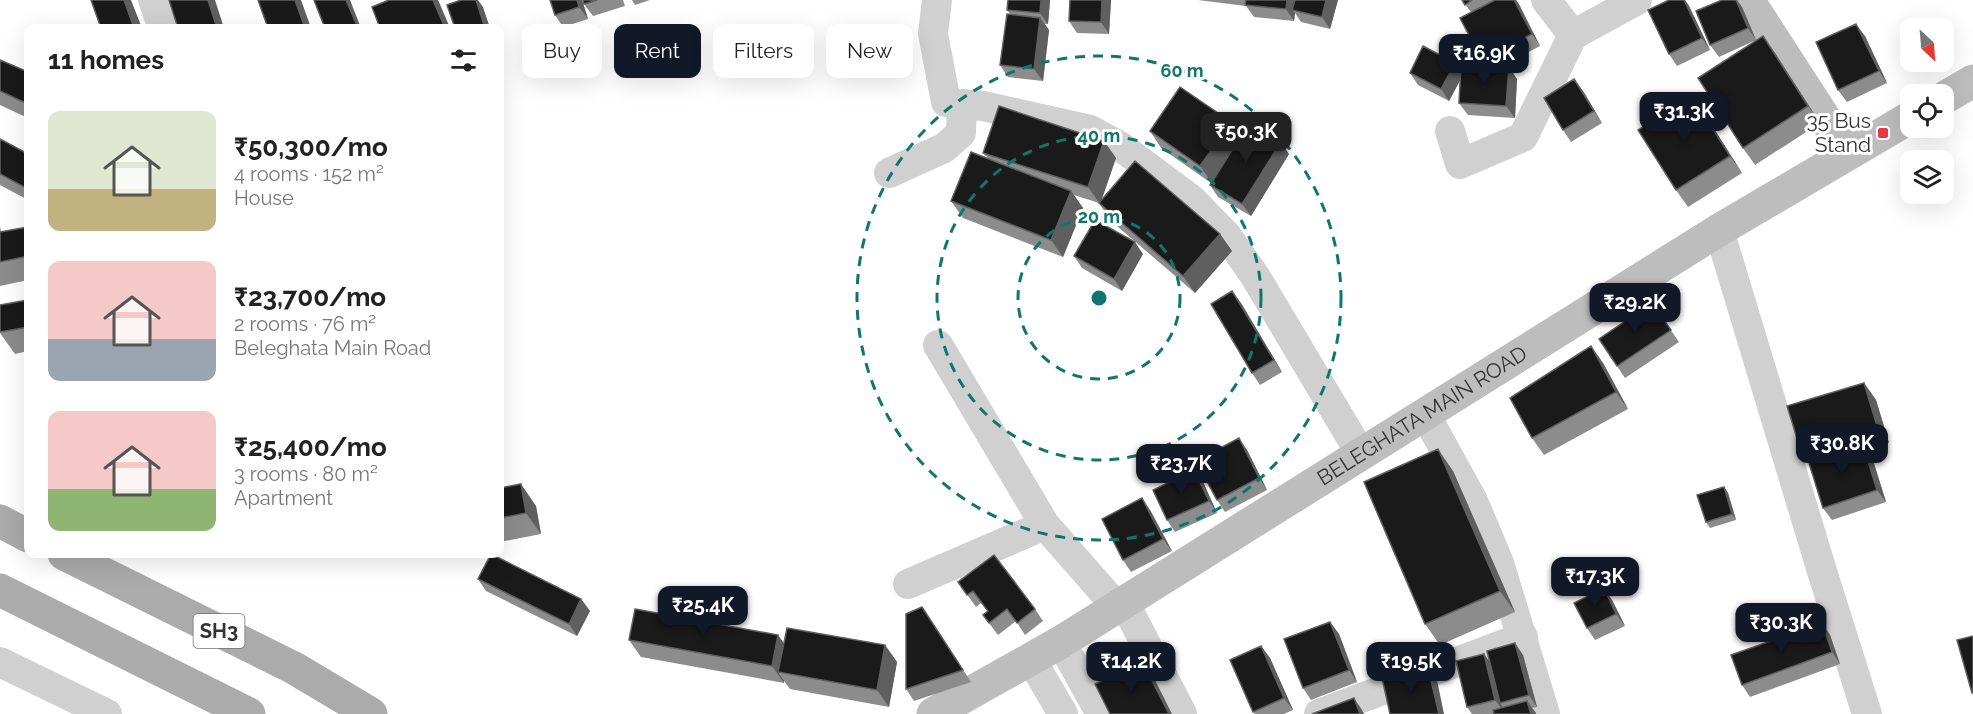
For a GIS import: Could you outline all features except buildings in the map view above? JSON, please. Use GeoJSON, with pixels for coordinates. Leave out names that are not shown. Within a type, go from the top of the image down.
{"type":"FeatureCollection","features":[{"type":"Feature","properties":{"kind":"main road"},"geometry":{"type":"LineString","coordinates":[[1748,0],[1847,153]]}},
{"type":"Feature","properties":{"kind":"main road"},"geometry":{"type":"LineString","coordinates":[[1954,92],[1973,81]]}},
{"type":"Feature","properties":{"kind":"main road","name":"BELEGHATA MAIN ROAD"},"geometry":{"type":"LineString","coordinates":[[933,714],[1061,642],[1719,230],[1900,123]]}},
{"type":"Feature","properties":{"kind":"main road"},"geometry":{"type":"LineString","coordinates":[[0,521],[24,534]]}},
{"type":"Feature","properties":{"kind":"main road","name":"SH3"},"geometry":{"type":"LineString","coordinates":[[72,558],[294,668],[371,714]]}},
{"type":"Feature","properties":{"kind":"main road"},"geometry":{"type":"LineString","coordinates":[[0,590],[249,714]]}},
{"type":"Feature","properties":{"kind":"street"},"geometry":{"type":"LineString","coordinates":[[153,0],[162,24]]}},
{"type":"Feature","properties":{"kind":"street"},"geometry":{"type":"LineString","coordinates":[[938,0],[933,34],[946,102]]}},
{"type":"Feature","properties":{"kind":"street"},"geometry":{"type":"LineString","coordinates":[[1546,0],[1573,35]]}},
{"type":"Feature","properties":{"kind":"street"},"geometry":{"type":"LineString","coordinates":[[1450,131],[1460,164],[1523,137],[1573,35],[1637,0]]}},
{"type":"Feature","properties":{"kind":"street"},"geometry":{"type":"LineString","coordinates":[[889,173],[944,148],[961,133],[962,104],[983,106],[1090,130],[1122,147],[1191,199],[1227,236],[1255,276],[1360,454]]}},
{"type":"Feature","properties":{"kind":"street"},"geometry":{"type":"LineString","coordinates":[[1719,230],[1817,557],[1867,714]]}},
{"type":"Feature","properties":{"kind":"street"},"geometry":{"type":"LineString","coordinates":[[938,345],[1045,525],[1121,604],[1182,714]]}},
{"type":"Feature","properties":{"kind":"street"},"geometry":{"type":"LineString","coordinates":[[1425,414],[1473,501],[1499,563],[1545,714]]}},
{"type":"Feature","properties":{"kind":"street"},"geometry":{"type":"LineString","coordinates":[[908,584],[1045,525]]}},
{"type":"Feature","properties":{"kind":"street"},"geometry":{"type":"LineString","coordinates":[[1319,714],[1523,637]]}},
{"type":"Feature","properties":{"kind":"street"},"geometry":{"type":"LineString","coordinates":[[1061,642],[1101,714]]}},
{"type":"Feature","properties":{"kind":"street"},"geometry":{"type":"LineString","coordinates":[[1031,658],[1063,714]]}},
{"type":"Feature","properties":{"kind":"street"},"geometry":{"type":"LineString","coordinates":[[0,662],[105,714]]}},
{"type":"Feature","properties":{"kind":"place","name":"35 Bus Stand"},"geometry":{"type":"Point","coordinates":[1883,133]}}]}
